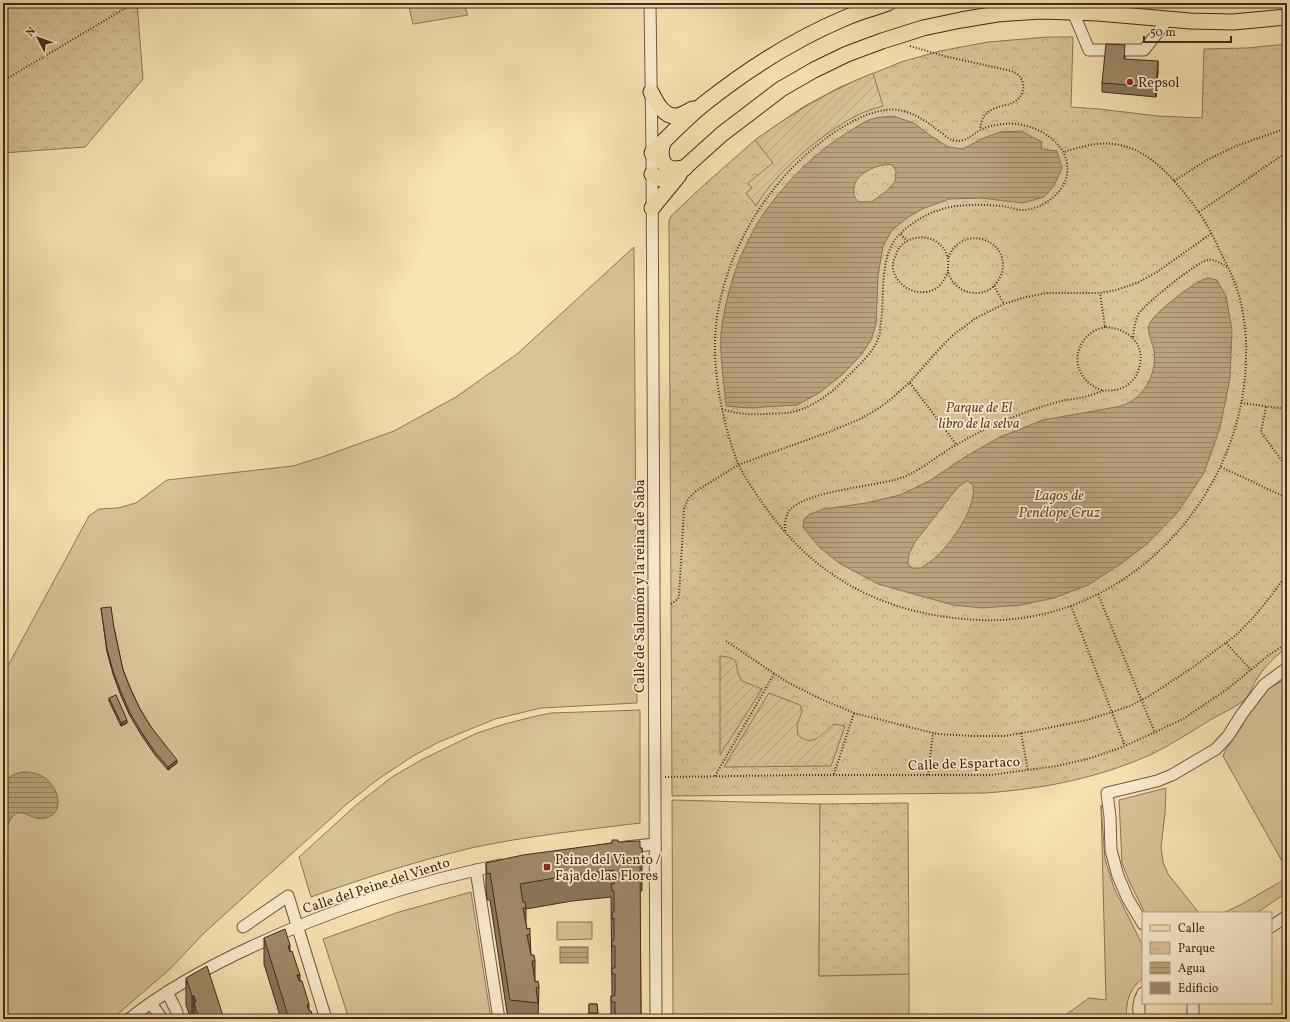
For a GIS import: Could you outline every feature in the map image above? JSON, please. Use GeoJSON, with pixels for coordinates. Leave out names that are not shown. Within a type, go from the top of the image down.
{"type":"FeatureCollection","features":[{"type":"Feature","properties":{"kind":"main road"},"geometry":{"type":"LineString","coordinates":[[652,153],[678,126],[705,103],[764,61],[803,38],[846,18],[888,3]]}},
{"type":"Feature","properties":{"kind":"main road"},"geometry":{"type":"LineString","coordinates":[[652,174],[662,180],[672,178],[722,134],[781,88],[814,70],[861,49],[923,28],[997,14],[1040,11],[1098,13],[1190,21],[1233,22],[1287,17]]}},
{"type":"Feature","properties":{"kind":"main road"},"geometry":{"type":"LineString","coordinates":[[652,92],[661,108],[668,114],[675,116],[705,103]]}},
{"type":"Feature","properties":{"kind":"main road"},"geometry":{"type":"LineString","coordinates":[[664,141],[661,147],[663,161],[674,169],[685,168]]}},
{"type":"Feature","properties":{"kind":"main road"},"geometry":{"type":"LineString","coordinates":[[652,208],[685,168]]}},
{"type":"Feature","properties":{"kind":"street","name":"Calle de Salomón y la reina de Saba"},"geometry":{"type":"LineString","coordinates":[[650,3],[652,92],[656,1019]]}},
{"type":"Feature","properties":{"kind":"street"},"geometry":{"type":"LineString","coordinates":[[1073,12],[1089,50],[1144,50],[1168,19]]}},
{"type":"Feature","properties":{"kind":"street"},"geometry":{"type":"LineString","coordinates":[[1142,922],[1128,899],[1116,870],[1111,850],[1110,817],[1107,793],[1172,776],[1216,749],[1228,736],[1242,714],[1264,685],[1287,668]]}},
{"type":"Feature","properties":{"kind":"street"},"geometry":{"type":"LineString","coordinates":[[616,848],[655,844]]}},
{"type":"Feature","properties":{"kind":"street","name":"Calle del Peine del Viento"},"geometry":{"type":"LineString","coordinates":[[129,1019],[167,992],[231,956],[297,927],[357,904],[421,884],[511,862]]}},
{"type":"Feature","properties":{"kind":"street"},"geometry":{"type":"LineString","coordinates":[[476,870],[499,1019]]}},
{"type":"Feature","properties":{"kind":"street"},"geometry":{"type":"LineString","coordinates":[[243,927],[288,896],[326,1019]]}},
{"type":"Feature","properties":{"kind":"street"},"geometry":{"type":"LineString","coordinates":[[1272,926],[1287,916]]}},
{"type":"Feature","properties":{"kind":"street"},"geometry":{"type":"LineString","coordinates":[[167,992],[175,1017]]}},
{"type":"Feature","properties":{"kind":"street"},"geometry":{"type":"LineString","coordinates":[[1140,1019],[1138,1011],[1139,1002],[1142,995]]}},
{"type":"Feature","properties":{"kind":"street"},"geometry":{"type":"LineString","coordinates":[[151,1003],[162,1019]]}},
{"type":"Feature","properties":{"kind":"street"},"geometry":{"type":"LineString","coordinates":[[1191,1019],[1193,1015],[1193,1004]]}},
{"type":"Feature","properties":{"kind":"path"},"geometry":{"type":"LineString","coordinates":[[3,6],[83,3]]}},
{"type":"Feature","properties":{"kind":"path"},"geometry":{"type":"LineString","coordinates":[[3,81],[134,3]]}},
{"type":"Feature","properties":{"kind":"path"},"geometry":{"type":"LineString","coordinates":[[914,43],[906,44],[944,56],[1011,71],[1020,76],[1024,84],[1019,99],[1015,102],[993,109],[987,113],[981,122],[980,130]]}},
{"type":"Feature","properties":{"kind":"path"},"geometry":{"type":"LineString","coordinates":[[722,409],[745,415],[787,413],[812,405],[826,396],[847,378],[867,356],[878,341],[884,312],[883,291],[888,254],[894,241],[921,218],[947,208],[960,206],[985,205],[1024,210],[1046,203],[1055,196],[1065,182],[1067,166],[1064,152],[1049,136],[1032,127],[1012,123],[980,130],[971,137],[961,141],[953,141],[947,138],[928,122],[917,116],[893,108],[879,110],[850,122],[802,158],[782,178],[770,193],[750,224],[726,281],[719,311],[715,342],[718,389],[722,409],[738,465],[784,532],[799,548],[818,564],[848,584],[886,602],[924,613],[952,618],[988,620],[1021,618],[1071,606],[1098,594],[1134,573],[1156,555],[1178,533],[1205,496],[1228,451],[1241,403],[1246,356],[1240,302],[1236,286],[1228,268],[1212,233],[1199,212],[1174,181],[1142,152],[1123,145],[1096,144],[1064,152]]}},
{"type":"Feature","properties":{"kind":"path"},"geometry":{"type":"LineString","coordinates":[[1174,181],[1207,160],[1236,146],[1287,128]]}},
{"type":"Feature","properties":{"kind":"path"},"geometry":{"type":"LineString","coordinates":[[1199,212],[1287,152]]}},
{"type":"Feature","properties":{"kind":"path"},"geometry":{"type":"LineString","coordinates":[[671,604],[678,599],[679,596],[684,509],[688,499],[696,491],[738,465],[860,419],[890,400],[910,382],[953,335],[976,318],[1004,304],[1026,297],[1048,293],[1100,293],[1116,290],[1137,283],[1157,272],[1212,233]]}},
{"type":"Feature","properties":{"kind":"path"},"geometry":{"type":"LineString","coordinates":[[901,234],[907,241]]}},
{"type":"Feature","properties":{"kind":"path"},"geometry":{"type":"LineString","coordinates":[[948,259],[950,253],[956,245],[963,240],[981,238],[990,242],[1001,256],[1003,264],[1002,273],[994,286],[983,292],[965,292],[957,287],[951,280],[948,272],[948,259],[943,247],[936,241],[918,237],[902,244],[896,252],[892,269],[897,279],[903,286],[911,291],[920,292],[929,291],[938,287],[948,272]]}},
{"type":"Feature","properties":{"kind":"path"},"geometry":{"type":"LineString","coordinates":[[1132,337],[1135,322],[1140,313],[1164,289],[1186,273],[1208,260],[1213,260],[1228,268]]}},
{"type":"Feature","properties":{"kind":"path"},"geometry":{"type":"LineString","coordinates":[[994,286],[1004,304]]}},
{"type":"Feature","properties":{"kind":"path"},"geometry":{"type":"LineString","coordinates":[[1100,293],[1105,326]]}},
{"type":"Feature","properties":{"kind":"path"},"geometry":{"type":"LineString","coordinates":[[784,532],[786,517],[789,511],[806,499],[837,491],[891,481],[919,469],[956,444],[998,423],[1034,409],[1087,396],[1104,390],[1119,389],[1125,386],[1135,377],[1141,361],[1138,345],[1132,337],[1119,329],[1105,326],[1095,330],[1084,340],[1080,346],[1078,360],[1078,368],[1086,381],[1097,388],[1104,390]]}},
{"type":"Feature","properties":{"kind":"path"},"geometry":{"type":"LineString","coordinates":[[910,382],[956,444]]}},
{"type":"Feature","properties":{"kind":"path"},"geometry":{"type":"LineString","coordinates":[[1241,403],[1287,409]]}},
{"type":"Feature","properties":{"kind":"path"},"geometry":{"type":"LineString","coordinates":[[1266,407],[1261,432],[1287,468]]}},
{"type":"Feature","properties":{"kind":"path"},"geometry":{"type":"LineString","coordinates":[[1221,467],[1287,498]]}},
{"type":"Feature","properties":{"kind":"path"},"geometry":{"type":"LineString","coordinates":[[726,641],[787,682],[854,713],[933,733],[973,736],[1005,736],[1087,720],[1130,706],[1142,700],[1192,668],[1236,635],[1253,618],[1286,576]]}},
{"type":"Feature","properties":{"kind":"path"},"geometry":{"type":"LineString","coordinates":[[1098,594],[1155,732]]}},
{"type":"Feature","properties":{"kind":"path"},"geometry":{"type":"LineString","coordinates":[[1071,606],[1125,746]]}},
{"type":"Feature","properties":{"kind":"path"},"geometry":{"type":"LineString","coordinates":[[1226,642],[1251,670]]}},
{"type":"Feature","properties":{"kind":"path","name":"Calle de Espartaco"},"geometry":{"type":"LineString","coordinates":[[654,778],[834,774],[991,775],[1057,766],[1091,758],[1125,746],[1182,719],[1226,690],[1269,655],[1287,643]]}},
{"type":"Feature","properties":{"kind":"path"},"geometry":{"type":"LineString","coordinates":[[715,776],[774,674]]}},
{"type":"Feature","properties":{"kind":"path"},"geometry":{"type":"LineString","coordinates":[[834,774],[854,713]]}},
{"type":"Feature","properties":{"kind":"path"},"geometry":{"type":"LineString","coordinates":[[928,775],[933,733]]}},
{"type":"Feature","properties":{"kind":"path"},"geometry":{"type":"LineString","coordinates":[[1021,733],[1028,771]]}},
{"type":"Feature","properties":{"kind":"green space"},"geometry":{"type":"Polygon","coordinates":[[[3,3],[137,3],[143,79],[85,147],[3,153],[3,3]]]}},
{"type":"Feature","properties":{"kind":"green space"},"geometry":{"type":"Polygon","coordinates":[[[408,3],[463,3],[468,15],[413,24],[408,3]]]}},
{"type":"Feature","properties":{"kind":"green space","name":"Parque de El libro de la selva"},"geometry":{"type":"Polygon","coordinates":[[[1048,37],[1073,37],[1071,107],[1158,116],[1202,118],[1204,49],[1247,48],[1287,44],[1287,647],[1264,669],[1244,701],[1235,707],[1152,754],[1112,770],[1091,776],[1028,789],[985,793],[672,796],[669,221],[671,216],[755,140],[803,107],[840,87],[901,62],[940,51],[988,42],[1048,37]]]}},
{"type":"Feature","properties":{"kind":"green space"},"geometry":{"type":"Polygon","coordinates":[[[873,73],[883,106],[854,117],[813,144],[786,168],[764,193],[756,206],[746,193],[752,188],[748,183],[773,163],[755,140],[812,103],[841,87],[873,73]]]}},
{"type":"Feature","properties":{"kind":"green space"},"geometry":{"type":"Polygon","coordinates":[[[634,247],[637,703],[541,708],[495,719],[439,742],[413,756],[377,780],[348,803],[204,933],[171,968],[112,1019],[3,1019],[3,675],[89,516],[99,509],[118,508],[136,503],[167,480],[293,466],[394,431],[456,397],[517,354],[634,247]]]}},
{"type":"Feature","properties":{"kind":"green space"},"geometry":{"type":"Polygon","coordinates":[[[720,656],[727,657],[735,661],[742,681],[762,689],[720,755],[720,656]]]}},
{"type":"Feature","properties":{"kind":"green space"},"geometry":{"type":"Polygon","coordinates":[[[1287,678],[1287,870],[1223,756],[1252,708],[1268,689],[1287,678]]]}},
{"type":"Feature","properties":{"kind":"green space"},"geometry":{"type":"Polygon","coordinates":[[[769,693],[800,705],[802,711],[797,725],[798,735],[803,739],[813,740],[834,724],[845,726],[831,766],[724,767],[769,693]]]}},
{"type":"Feature","properties":{"kind":"green space"},"geometry":{"type":"Polygon","coordinates":[[[640,710],[640,823],[534,837],[471,848],[391,870],[311,897],[299,857],[355,806],[392,777],[421,760],[477,733],[532,717],[551,713],[640,710]]]}},
{"type":"Feature","properties":{"kind":"green space"},"geometry":{"type":"Polygon","coordinates":[[[1166,788],[1161,847],[1163,862],[1168,874],[1198,912],[1144,912],[1122,863],[1119,800],[1166,788]]]}},
{"type":"Feature","properties":{"kind":"green space"},"geometry":{"type":"Polygon","coordinates":[[[672,800],[820,804],[819,976],[909,974],[909,1019],[673,1019],[672,800]]]}},
{"type":"Feature","properties":{"kind":"green space"},"geometry":{"type":"Polygon","coordinates":[[[908,803],[909,974],[819,976],[820,804],[908,803]]]}},
{"type":"Feature","properties":{"kind":"green space"},"geometry":{"type":"Polygon","coordinates":[[[1101,805],[1105,859],[1114,888],[1142,944],[1142,979],[1134,987],[1130,994],[1124,1019],[1060,1019],[1089,998],[1106,1000],[1101,805]]]}},
{"type":"Feature","properties":{"kind":"green space"},"geometry":{"type":"Polygon","coordinates":[[[1287,878],[1287,892],[1258,912],[1225,912],[1287,878]]]}},
{"type":"Feature","properties":{"kind":"green space"},"geometry":{"type":"Polygon","coordinates":[[[471,892],[491,1019],[349,1019],[323,939],[399,912],[471,892]]]}},
{"type":"Feature","properties":{"kind":"green space"},"geometry":{"type":"Polygon","coordinates":[[[557,922],[592,922],[592,939],[557,940],[557,922]]]}},
{"type":"Feature","properties":{"kind":"water"},"geometry":{"type":"Polygon","coordinates":[[[893,116],[914,123],[948,147],[963,149],[981,139],[1000,132],[1021,131],[1042,142],[1041,149],[1057,151],[1062,168],[1054,186],[1044,197],[1023,203],[980,198],[949,199],[922,209],[907,218],[892,230],[883,246],[878,276],[876,325],[871,340],[862,354],[842,375],[819,393],[797,405],[748,408],[726,406],[721,354],[722,324],[735,272],[742,253],[756,226],[766,210],[792,178],[822,151],[837,139],[869,120],[893,116]],[[886,164],[876,167],[858,178],[855,183],[854,192],[855,198],[859,202],[871,202],[888,190],[895,181],[896,171],[892,165],[886,164]]]}},
{"type":"Feature","properties":{"kind":"water","name":"Lagos de Penélope Cruz"},"geometry":{"type":"Polygon","coordinates":[[[1208,278],[1217,280],[1226,296],[1232,330],[1230,378],[1220,428],[1204,473],[1178,512],[1147,544],[1119,565],[1088,585],[1054,598],[1021,605],[982,608],[953,605],[878,584],[839,563],[819,547],[803,527],[804,519],[810,514],[824,509],[866,503],[900,495],[929,481],[968,455],[1000,437],[1043,420],[1116,407],[1128,403],[1145,388],[1152,374],[1154,366],[1154,351],[1149,335],[1149,325],[1152,320],[1157,314],[1188,289],[1200,281],[1208,278]],[[967,481],[958,487],[915,542],[909,554],[908,564],[912,568],[921,568],[938,555],[957,532],[968,513],[973,494],[973,485],[967,481]]]}},
{"type":"Feature","properties":{"kind":"water"},"geometry":{"type":"Polygon","coordinates":[[[22,772],[37,774],[50,782],[56,793],[58,805],[52,815],[46,818],[41,819],[24,813],[16,814],[12,817],[8,825],[3,859],[3,781],[22,772]]]}},
{"type":"Feature","properties":{"kind":"water"},"geometry":{"type":"Polygon","coordinates":[[[560,947],[588,947],[588,963],[560,963],[560,947]]]}},
{"type":"Feature","properties":{"kind":"building","name":"Repsol"},"geometry":{"type":"Polygon","coordinates":[[[1106,44],[1125,45],[1124,59],[1158,61],[1156,87],[1102,83],[1106,44]]]}},
{"type":"Feature","properties":{"kind":"building"},"geometry":{"type":"Polygon","coordinates":[[[111,607],[123,670],[131,690],[151,727],[177,760],[168,767],[155,752],[130,713],[113,671],[107,649],[101,608],[111,607]]]}},
{"type":"Feature","properties":{"kind":"building"},"geometry":{"type":"Polygon","coordinates":[[[116,695],[127,720],[121,723],[109,698],[116,695]]]}},
{"type":"Feature","properties":{"kind":"building"},"geometry":{"type":"Polygon","coordinates":[[[612,840],[618,840],[618,842],[640,841],[640,848],[642,848],[642,865],[640,865],[640,1019],[615,1019],[615,1002],[611,1002],[611,996],[615,996],[615,974],[612,974],[612,968],[615,968],[615,946],[612,946],[612,940],[614,940],[614,918],[612,919],[612,912],[614,912],[614,891],[612,891],[611,884],[614,884],[614,870],[572,875],[520,884],[523,902],[525,902],[526,907],[523,908],[527,929],[530,928],[530,934],[527,935],[531,955],[534,955],[535,961],[532,961],[535,982],[538,981],[539,987],[536,988],[538,1003],[510,1000],[490,873],[487,874],[486,863],[523,855],[612,843],[612,840]]]}},
{"type":"Feature","properties":{"kind":"building"},"geometry":{"type":"Polygon","coordinates":[[[285,929],[290,945],[288,946],[290,952],[292,951],[300,975],[297,975],[299,981],[302,981],[309,1004],[307,1005],[314,1019],[289,1019],[264,938],[285,929]]]}},
{"type":"Feature","properties":{"kind":"building"},"geometry":{"type":"Polygon","coordinates":[[[207,966],[224,1019],[199,1019],[194,1003],[196,1002],[194,996],[192,996],[186,978],[207,966]]]}},
{"type":"Feature","properties":{"kind":"building"},"geometry":{"type":"Polygon","coordinates":[[[589,1004],[597,1004],[598,1013],[589,1013],[589,1004]]]}},
{"type":"Feature","properties":{"kind":"place","name":"Repsol"},"geometry":{"type":"Point","coordinates":[1130,82]}},
{"type":"Feature","properties":{"kind":"place","name":"Peine del Viento / Faja de las Flores"},"geometry":{"type":"Point","coordinates":[547,867]}}]}
